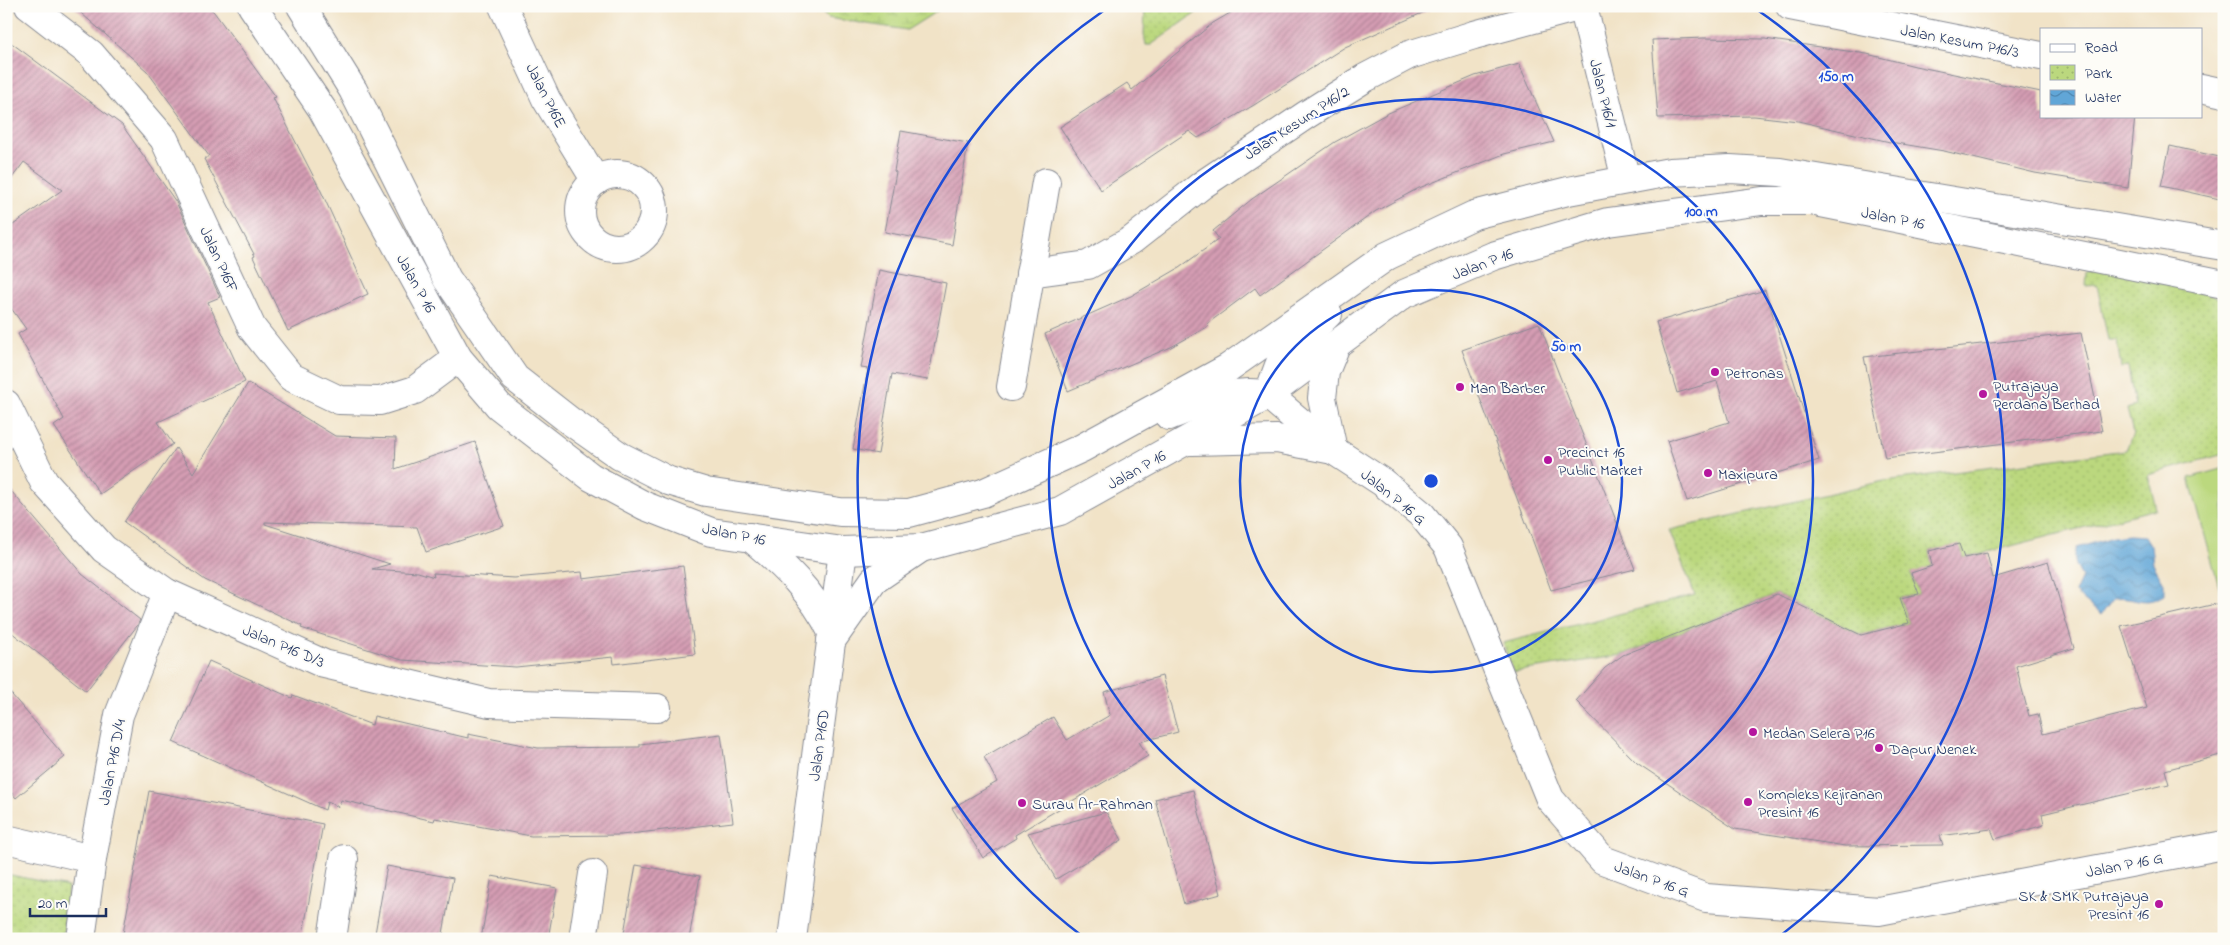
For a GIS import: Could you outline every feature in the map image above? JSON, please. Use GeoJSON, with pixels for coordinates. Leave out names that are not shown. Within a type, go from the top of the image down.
{"type":"FeatureCollection","features":[{"type":"Feature","properties":{"kind":"street","name":"Jalan P16F"},"geometry":{"type":"LineString","coordinates":[[29,6],[91,54],[164,139],[252,328],[291,378],[339,400],[380,401],[416,390],[458,358]]}},
{"type":"Feature","properties":{"kind":"street","name":"Jalan P 16"},"geometry":{"type":"LineString","coordinates":[[252,6],[322,109],[458,358],[499,406],[591,477],[645,506],[711,532],[750,538],[843,551],[921,548],[1060,511],[1268,395],[1404,294],[1494,256],[1608,222],[1762,201],[1811,201],[2224,284]]}},
{"type":"Feature","properties":{"kind":"street","name":"Jalan P 16"},"geometry":{"type":"LineString","coordinates":[[301,6],[353,90],[447,279],[516,378],[570,421],[620,456],[669,481],[706,492],[840,512],[909,512],[983,493],[1094,442],[1228,368],[1386,256],[1474,215],[1568,191],[1670,172],[1730,169],[1780,172],[2224,246]]}},
{"type":"Feature","properties":{"kind":"street","name":"Jalan P16E"},"geometry":{"type":"LineString","coordinates":[[503,6],[546,99],[596,181]]}},
{"type":"Feature","properties":{"kind":"street","name":"Jalan P16/1"},"geometry":{"type":"LineString","coordinates":[[1582,6],[1626,180]]}},
{"type":"Feature","properties":{"kind":"street","name":"Jalan Kesum P16/2"},"geometry":{"type":"LineString","coordinates":[[1030,273],[1088,265],[1132,240],[1202,185],[1306,115],[1366,78],[1409,56],[1474,35],[1582,6]]}},
{"type":"Feature","properties":{"kind":"street","name":"Jalan Kesum P16/3"},"geometry":{"type":"LineString","coordinates":[[1790,6],[2040,56]]}},
{"type":"Feature","properties":{"kind":"street"},"geometry":{"type":"LineString","coordinates":[[2202,88],[2224,93]]}},
{"type":"Feature","properties":{"kind":"street"},"geometry":{"type":"LineString","coordinates":[[1011,388],[1046,182]]}},
{"type":"Feature","properties":{"kind":"street"},"geometry":{"type":"LineString","coordinates":[[1094,442],[1231,394],[1252,392],[1268,395],[1281,360],[1386,256]]}},
{"type":"Feature","properties":{"kind":"street"},"geometry":{"type":"LineString","coordinates":[[1187,441],[1277,439],[1333,450],[1322,398],[1326,372],[1336,345]]}},
{"type":"Feature","properties":{"kind":"street","name":"Jalan P 16 G"},"geometry":{"type":"LineString","coordinates":[[1268,395],[1333,450],[1382,482],[1421,514],[1448,547],[1550,799],[1603,860],[1706,898],[1879,911],[2224,844]]}},
{"type":"Feature","properties":{"kind":"street","name":"Jalan P16 D/3"},"geometry":{"type":"LineString","coordinates":[[6,404],[44,482],[104,549],[167,593],[324,664],[489,703],[657,708]]}},
{"type":"Feature","properties":{"kind":"street"},"geometry":{"type":"LineString","coordinates":[[778,502],[824,527],[843,551],[909,512]]}},
{"type":"Feature","properties":{"kind":"street"},"geometry":{"type":"LineString","coordinates":[[750,538],[793,575],[814,600],[832,637],[874,580],[921,548]]}},
{"type":"Feature","properties":{"kind":"street","name":"Jalan P16D"},"geometry":{"type":"LineString","coordinates":[[792,939],[843,551]]}},
{"type":"Feature","properties":{"kind":"street","name":"Jalan P16 D/4"},"geometry":{"type":"LineString","coordinates":[[81,939],[92,859],[119,715],[167,593]]}},
{"type":"Feature","properties":{"kind":"street"},"geometry":{"type":"LineString","coordinates":[[6,839],[92,859]]}},
{"type":"Feature","properties":{"kind":"street"},"geometry":{"type":"LineString","coordinates":[[332,939],[344,859]]}},
{"type":"Feature","properties":{"kind":"street"},"geometry":{"type":"LineString","coordinates":[[583,939],[593,874]]}},
{"type":"Feature","properties":{"kind":"green space"},"geometry":{"type":"Polygon","coordinates":[[[814,6],[945,6],[907,30],[828,18],[814,6]]]}},
{"type":"Feature","properties":{"kind":"green space"},"geometry":{"type":"Polygon","coordinates":[[[1145,6],[1206,6],[1151,45],[1146,45],[1144,35],[1145,6]]]}},
{"type":"Feature","properties":{"kind":"green space"},"geometry":{"type":"Polygon","coordinates":[[[2096,267],[2224,299],[2224,454],[2148,475],[2156,509],[1964,558],[1959,545],[1929,551],[1932,566],[1911,574],[1919,594],[1900,598],[1909,623],[1861,635],[1777,594],[1622,655],[1513,672],[1503,643],[1695,595],[1669,530],[1884,481],[2126,450],[2133,433],[2127,409],[2135,406],[2128,367],[2121,368],[2117,340],[2108,340],[2097,285],[2086,286],[2087,273],[2096,267]]]}},
{"type":"Feature","properties":{"kind":"green space"},"geometry":{"type":"Polygon","coordinates":[[[2224,468],[2224,605],[2189,478],[2224,468]]]}},
{"type":"Feature","properties":{"kind":"green space"},"geometry":{"type":"Polygon","coordinates":[[[6,874],[68,887],[63,939],[6,939],[6,874]]]}},
{"type":"Feature","properties":{"kind":"water"},"geometry":{"type":"Polygon","coordinates":[[[2145,536],[2151,546],[2153,564],[2164,583],[2164,595],[2150,601],[2114,598],[2101,615],[2075,593],[2082,577],[2075,563],[2077,548],[2113,537],[2145,536]]]}},
{"type":"Feature","properties":{"kind":"building"},"geometry":{"type":"Polygon","coordinates":[[[73,6],[207,6],[214,12],[276,97],[273,98],[321,191],[368,294],[288,331],[253,257],[255,256],[204,159],[209,156],[147,71],[73,6]]]}},
{"type":"Feature","properties":{"kind":"building"},"geometry":{"type":"Polygon","coordinates":[[[1242,6],[1438,6],[1345,47],[1198,138],[1189,131],[1101,190],[1060,127],[1127,83],[1132,90],[1213,23],[1242,6]]]}},
{"type":"Feature","properties":{"kind":"building"},"geometry":{"type":"Polygon","coordinates":[[[1704,38],[1765,39],[1867,54],[2040,92],[2040,118],[2135,118],[2128,188],[2035,173],[1944,151],[1890,142],[1798,121],[1754,116],[1658,118],[1652,40],[1704,38]]]}},
{"type":"Feature","properties":{"kind":"building"},"geometry":{"type":"Polygon","coordinates":[[[6,39],[122,125],[176,202],[220,297],[208,302],[245,382],[158,422],[173,444],[100,494],[54,426],[64,419],[18,334],[26,329],[6,301],[6,230],[62,190],[24,162],[6,186],[6,39]]]}},
{"type":"Feature","properties":{"kind":"building"},"geometry":{"type":"Polygon","coordinates":[[[1519,64],[1554,142],[1504,154],[1419,188],[1376,211],[1260,295],[1255,288],[1207,324],[1209,326],[1171,347],[1068,391],[1045,334],[1131,296],[1179,268],[1219,239],[1213,231],[1252,199],[1335,142],[1386,114],[1475,76],[1519,64]]]}},
{"type":"Feature","properties":{"kind":"building"},"geometry":{"type":"Polygon","coordinates":[[[901,131],[968,143],[952,245],[885,232],[901,131]]]}},
{"type":"Feature","properties":{"kind":"building"},"geometry":{"type":"Polygon","coordinates":[[[2170,146],[2224,158],[2224,200],[2161,186],[2170,146]]]}},
{"type":"Feature","properties":{"kind":"building"},"geometry":{"type":"Polygon","coordinates":[[[879,270],[946,283],[928,380],[892,374],[878,454],[853,449],[868,369],[861,368],[879,270]]]}},
{"type":"Feature","properties":{"kind":"building"},"geometry":{"type":"Polygon","coordinates":[[[1765,290],[1819,460],[1687,501],[1667,441],[1729,422],[1717,381],[1677,393],[1656,322],[1765,290]]]}},
{"type":"Feature","properties":{"kind":"building","name":"Precinct 16 Public Market"},"geometry":{"type":"Polygon","coordinates":[[[1539,323],[1635,569],[1551,590],[1462,350],[1539,323]]]}},
{"type":"Feature","properties":{"kind":"building","name":"Putrajaya Perdana Berhad"},"geometry":{"type":"Polygon","coordinates":[[[2081,333],[2102,431],[1885,458],[1864,357],[2081,333]]]}},
{"type":"Feature","properties":{"kind":"building"},"geometry":{"type":"Polygon","coordinates":[[[248,383],[335,436],[396,438],[395,469],[475,442],[504,526],[426,552],[417,527],[265,522],[265,524],[390,564],[372,569],[418,572],[434,577],[433,573],[514,578],[582,572],[583,579],[683,566],[695,654],[614,664],[613,657],[516,667],[402,660],[301,628],[302,626],[205,580],[124,522],[176,448],[193,473],[248,383]]]}},
{"type":"Feature","properties":{"kind":"building"},"geometry":{"type":"Polygon","coordinates":[[[6,485],[82,574],[140,620],[86,691],[6,628],[6,485]]]}},
{"type":"Feature","properties":{"kind":"building"},"geometry":{"type":"Polygon","coordinates":[[[1959,544],[1964,558],[1987,553],[1993,578],[2048,562],[2074,648],[2016,666],[2029,716],[2038,714],[2043,734],[2147,708],[2121,626],[2224,602],[2224,754],[2165,770],[2169,784],[2042,814],[2044,825],[1995,839],[1991,829],[1940,836],[1943,845],[1845,846],[1735,829],[1637,763],[1576,701],[1605,668],[1623,655],[1777,594],[1861,635],[1909,623],[1900,598],[1919,594],[1911,573],[1932,566],[1929,551],[1959,544]]]}},
{"type":"Feature","properties":{"kind":"building"},"geometry":{"type":"Polygon","coordinates":[[[209,661],[292,698],[293,695],[372,725],[374,716],[468,738],[468,734],[538,748],[640,747],[640,744],[721,734],[733,822],[621,835],[531,836],[435,818],[434,821],[341,800],[339,807],[327,802],[325,810],[173,742],[209,661]]]}},
{"type":"Feature","properties":{"kind":"building","name":"Surau Ar-Rahman"},"geometry":{"type":"Polygon","coordinates":[[[1162,676],[1178,732],[1139,742],[1148,756],[1015,835],[1016,838],[983,858],[952,808],[997,782],[984,757],[1053,717],[1067,740],[1110,715],[1104,692],[1162,676]]]}},
{"type":"Feature","properties":{"kind":"building"},"geometry":{"type":"Polygon","coordinates":[[[6,688],[65,757],[16,798],[6,786],[6,688]]]}},
{"type":"Feature","properties":{"kind":"building"},"geometry":{"type":"Polygon","coordinates":[[[1193,790],[1221,894],[1184,904],[1155,799],[1193,790]]]}},
{"type":"Feature","properties":{"kind":"building"},"geometry":{"type":"Polygon","coordinates":[[[149,791],[323,824],[302,939],[122,939],[149,791]]]}},
{"type":"Feature","properties":{"kind":"building"},"geometry":{"type":"Polygon","coordinates":[[[1106,812],[1122,840],[1056,879],[1028,833],[1106,812]]]}},
{"type":"Feature","properties":{"kind":"building"},"geometry":{"type":"Polygon","coordinates":[[[636,865],[700,876],[689,939],[623,939],[636,865]]]}},
{"type":"Feature","properties":{"kind":"building"},"geometry":{"type":"Polygon","coordinates":[[[387,866],[453,878],[442,939],[374,939],[387,866]]]}},
{"type":"Feature","properties":{"kind":"building"},"geometry":{"type":"Polygon","coordinates":[[[492,876],[557,888],[548,939],[481,939],[492,876]]]}},
{"type":"Feature","properties":{"kind":"place","name":"Petronas"},"geometry":{"type":"Point","coordinates":[1715,372]}},
{"type":"Feature","properties":{"kind":"place","name":"Man Barber"},"geometry":{"type":"Point","coordinates":[1460,387]}},
{"type":"Feature","properties":{"kind":"place","name":"Putrajaya Perdana Berhad"},"geometry":{"type":"Point","coordinates":[1983,394]}},
{"type":"Feature","properties":{"kind":"place","name":"Precinct 16 Public Market"},"geometry":{"type":"Point","coordinates":[1548,460]}},
{"type":"Feature","properties":{"kind":"place","name":"Maxipura"},"geometry":{"type":"Point","coordinates":[1708,473]}},
{"type":"Feature","properties":{"kind":"place","name":"Medan Selera P16"},"geometry":{"type":"Point","coordinates":[1753,732]}},
{"type":"Feature","properties":{"kind":"place","name":"Dapur Nenek"},"geometry":{"type":"Point","coordinates":[1879,748]}},
{"type":"Feature","properties":{"kind":"place","name":"Kompleks Kejiranan Presint 16"},"geometry":{"type":"Point","coordinates":[1748,802]}},
{"type":"Feature","properties":{"kind":"place","name":"Surau Ar-Rahman"},"geometry":{"type":"Point","coordinates":[1022,803]}},
{"type":"Feature","properties":{"kind":"place","name":"SK & SMK Putrajaya Presint 16"},"geometry":{"type":"Point","coordinates":[2159,904]}}]}
